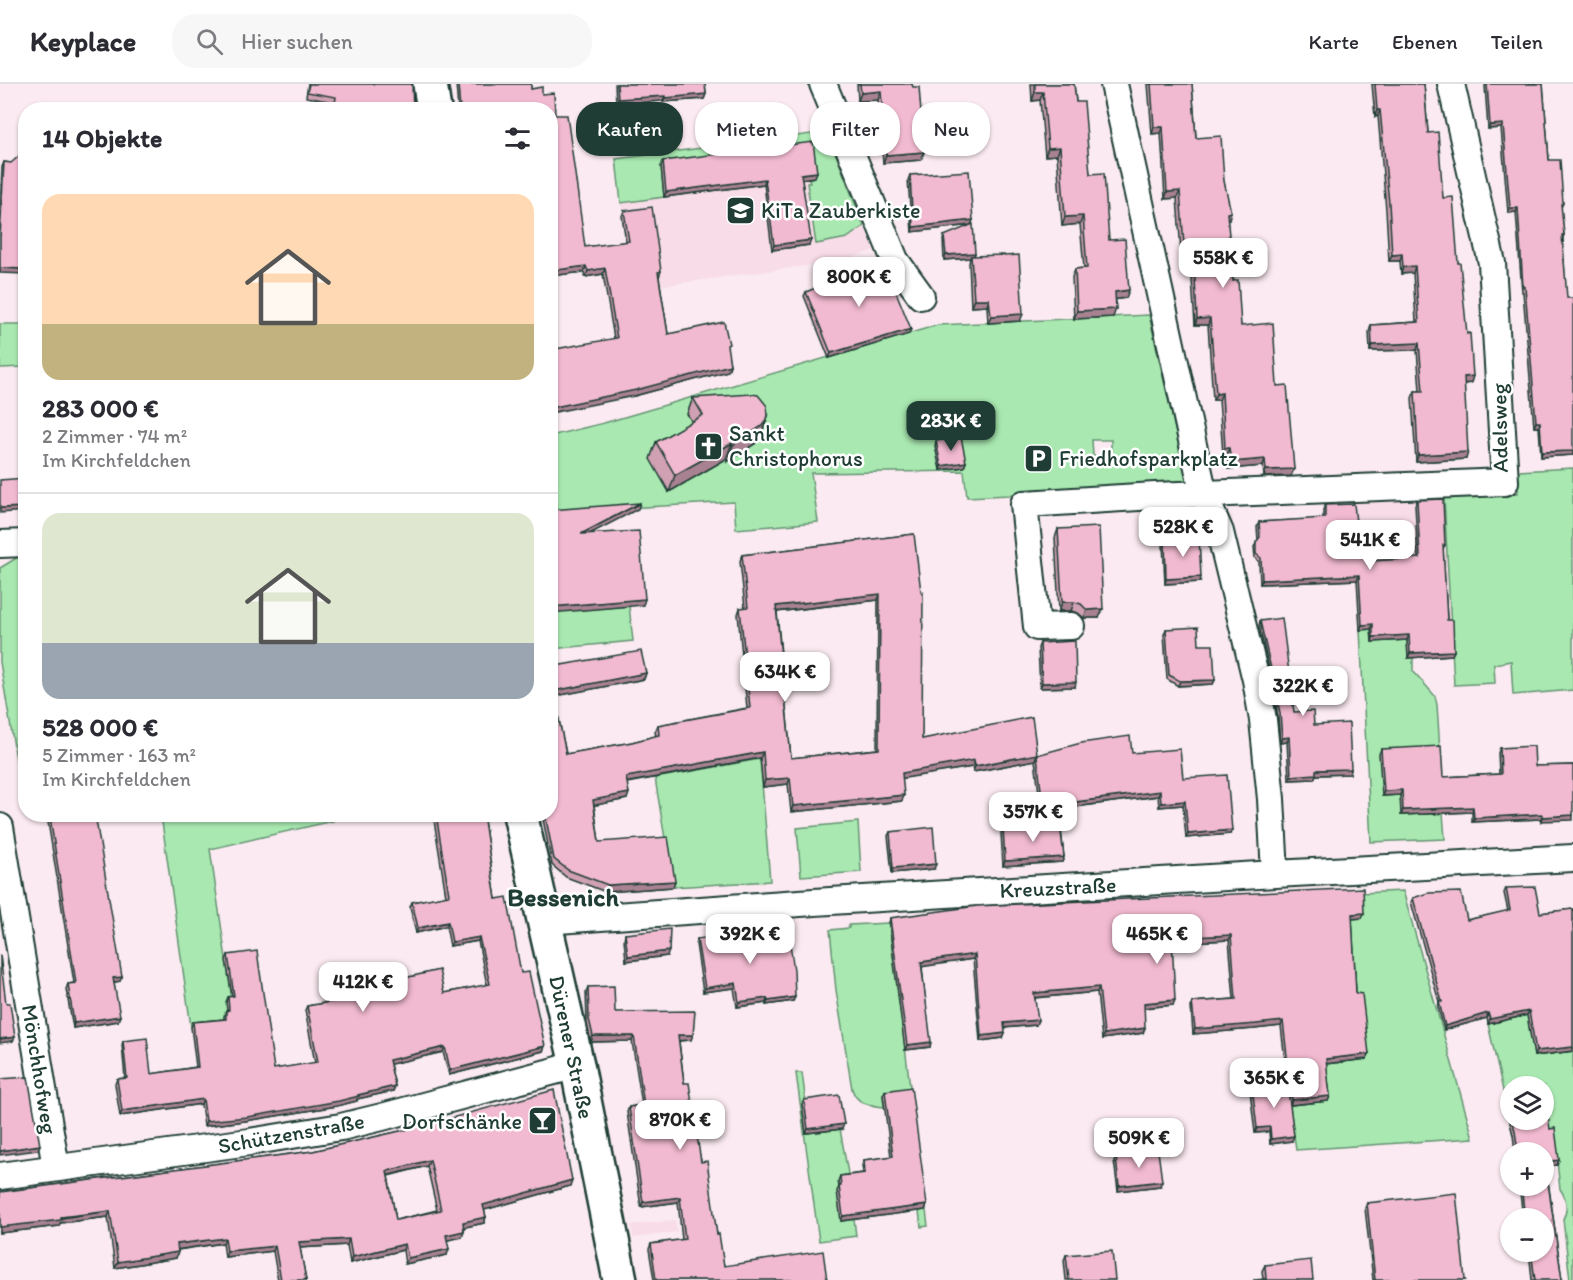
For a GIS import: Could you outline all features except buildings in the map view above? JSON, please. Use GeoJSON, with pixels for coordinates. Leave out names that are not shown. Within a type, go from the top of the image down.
{"type":"FeatureCollection","features":[{"type":"Feature","properties":{"kind":"street"},"geometry":{"type":"LineString","coordinates":[[430,84],[433,102]]}},
{"type":"Feature","properties":{"kind":"street"},"geometry":{"type":"LineString","coordinates":[[823,84],[895,260],[921,296]]}},
{"type":"Feature","properties":{"kind":"street"},"geometry":{"type":"LineString","coordinates":[[1114,84],[1204,495],[1220,532],[1256,680],[1263,720],[1271,799],[1275,874]]}},
{"type":"Feature","properties":{"kind":"street","name":"Adelsweg"},"geometry":{"type":"LineString","coordinates":[[1204,495],[1504,482],[1492,263],[1451,84]]}},
{"type":"Feature","properties":{"kind":"street"},"geometry":{"type":"LineString","coordinates":[[1071,626],[1036,627],[1024,504],[1204,495]]}},
{"type":"Feature","properties":{"kind":"street"},"geometry":{"type":"LineString","coordinates":[[0,544],[18,543]]}},
{"type":"Feature","properties":{"kind":"street","name":"Dürener Straße"},"geometry":{"type":"LineString","coordinates":[[522,822],[577,1065],[620,1280]]}},
{"type":"Feature","properties":{"kind":"street","name":"Mönchhofweg"},"geometry":{"type":"LineString","coordinates":[[0,827],[56,1168]]}},
{"type":"Feature","properties":{"kind":"street","name":"Kreuzstraße"},"geometry":{"type":"LineString","coordinates":[[544,921],[814,902],[1573,858]]}},
{"type":"Feature","properties":{"kind":"street","name":"Schützenstraße"},"geometry":{"type":"LineString","coordinates":[[0,1176],[249,1142],[341,1126],[577,1065]]}},
{"type":"Feature","properties":{"kind":"shaded area","name":"KiTa Zauberkiste"},"geometry":{"type":"Polygon","coordinates":[[[810,134],[810,156],[837,156],[874,250],[846,260],[660,286],[654,244],[627,247],[616,159],[639,156],[683,156],[683,150],[695,149],[695,156],[798,156],[798,136],[810,134]]]}},
{"type":"Feature","properties":{"kind":"shaded area"},"geometry":{"type":"Polygon","coordinates":[[[1444,497],[1451,625],[1360,630],[1353,502],[1444,497]]]}},
{"type":"Feature","properties":{"kind":"shaded area"},"geometry":{"type":"Polygon","coordinates":[[[675,1220],[677,1232],[633,1238],[631,1225],[675,1220]]]}},
{"type":"Feature","properties":{"kind":"green space"},"geometry":{"type":"Polygon","coordinates":[[[810,134],[810,156],[836,156],[864,226],[847,238],[816,244],[807,183],[810,183],[809,178],[815,177],[661,166],[664,197],[621,203],[616,159],[639,156],[683,156],[683,150],[695,149],[695,156],[798,156],[798,136],[810,134]]]}},
{"type":"Feature","properties":{"kind":"green space"},"geometry":{"type":"Polygon","coordinates":[[[1149,315],[1200,539],[1123,487],[967,497],[964,471],[811,473],[818,522],[736,529],[734,502],[558,513],[558,434],[604,423],[938,325],[1149,315]],[[1092,440],[1093,456],[1111,456],[1111,440],[1092,440]]]}},
{"type":"Feature","properties":{"kind":"green space"},"geometry":{"type":"Polygon","coordinates":[[[0,324],[18,324],[18,367],[0,368],[0,324]]]}},
{"type":"Feature","properties":{"kind":"green space"},"geometry":{"type":"Polygon","coordinates":[[[1573,468],[1573,690],[1513,695],[1511,661],[1494,664],[1495,683],[1454,685],[1444,497],[1518,493],[1518,471],[1573,468]]]}},
{"type":"Feature","properties":{"kind":"green space"},"geometry":{"type":"Polygon","coordinates":[[[18,557],[18,771],[0,662],[0,568],[18,557]]]}},
{"type":"Feature","properties":{"kind":"green space"},"geometry":{"type":"Polygon","coordinates":[[[629,606],[633,641],[558,648],[558,611],[629,606]]]}},
{"type":"Feature","properties":{"kind":"green space"},"geometry":{"type":"Polygon","coordinates":[[[1406,627],[1408,657],[1413,657],[1413,671],[1435,696],[1440,751],[1380,754],[1382,796],[1400,795],[1402,815],[1443,813],[1445,839],[1371,842],[1360,630],[1406,627]]]}},
{"type":"Feature","properties":{"kind":"green space"},"geometry":{"type":"Polygon","coordinates":[[[760,759],[770,881],[673,887],[655,778],[760,759]]]}},
{"type":"Feature","properties":{"kind":"green space"},"geometry":{"type":"Polygon","coordinates":[[[162,822],[329,822],[210,849],[234,1014],[225,1023],[191,1027],[162,822]]]}},
{"type":"Feature","properties":{"kind":"green space"},"geometry":{"type":"Polygon","coordinates":[[[858,822],[861,872],[801,876],[797,828],[858,822]]]}},
{"type":"Feature","properties":{"kind":"green space"},"geometry":{"type":"Polygon","coordinates":[[[1403,891],[1473,1138],[1296,1150],[1290,1105],[1328,1101],[1324,1064],[1354,998],[1350,919],[1361,893],[1403,891]]]}},
{"type":"Feature","properties":{"kind":"green space"},"geometry":{"type":"Polygon","coordinates":[[[889,923],[928,1226],[921,1227],[919,1211],[924,1210],[893,1157],[883,1095],[884,1107],[874,1106],[857,1098],[852,1089],[836,990],[830,930],[849,928],[849,925],[889,923]]]}},
{"type":"Feature","properties":{"kind":"green space"},"geometry":{"type":"Polygon","coordinates":[[[1527,1015],[1534,1056],[1573,1051],[1573,1280],[1570,1280],[1563,1219],[1566,1203],[1560,1189],[1554,1133],[1513,1135],[1512,1130],[1554,1130],[1554,1076],[1500,1077],[1488,1024],[1527,1015]]]}},
{"type":"Feature","properties":{"kind":"green space"},"geometry":{"type":"Polygon","coordinates":[[[796,1073],[802,1073],[806,1104],[802,1105],[806,1133],[840,1129],[849,1179],[837,1192],[840,1211],[854,1219],[856,1236],[819,1241],[796,1073]]]}},
{"type":"Feature","properties":{"kind":"place","name":"KiTa Zauberkiste"},"geometry":{"type":"Point","coordinates":[740,210]}},
{"type":"Feature","properties":{"kind":"place","name":"Sankt Christophorus"},"geometry":{"type":"Point","coordinates":[708,446]}},
{"type":"Feature","properties":{"kind":"place","name":"Friedhofsparkplatz"},"geometry":{"type":"Point","coordinates":[1038,458]}},
{"type":"Feature","properties":{"kind":"place","name":"Dorfschänke"},"geometry":{"type":"Point","coordinates":[543,1121]}},
{"type":"Feature","properties":{"kind":"district","name":"Bessenich"},"geometry":{"type":"Point","coordinates":[563,897]}}]}
